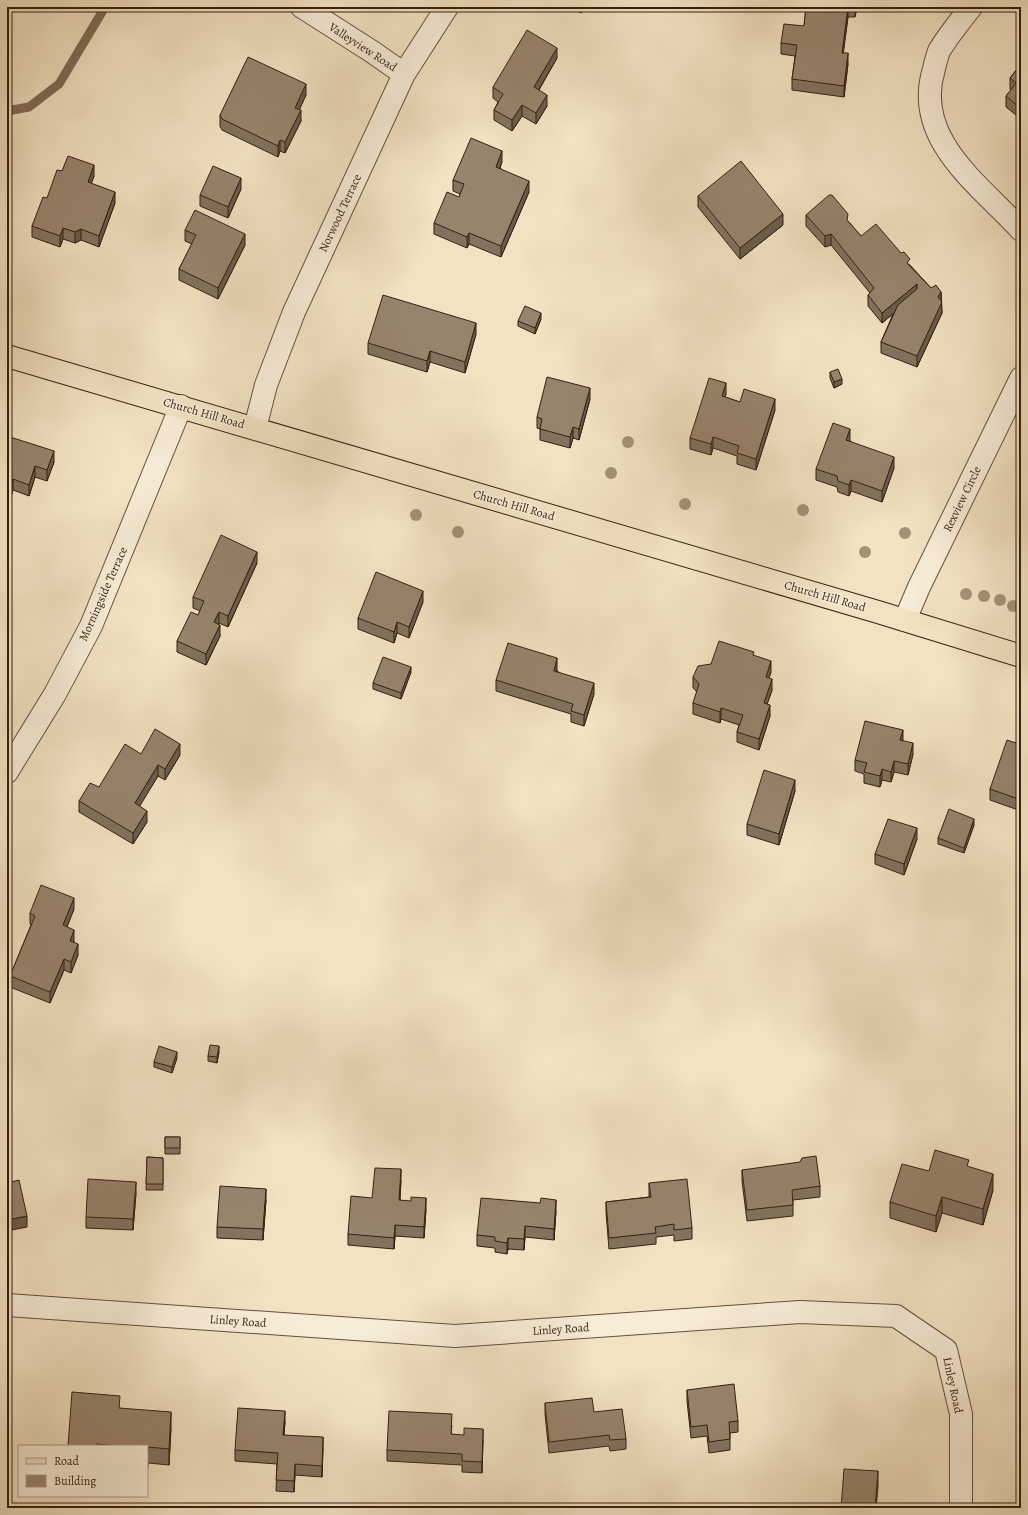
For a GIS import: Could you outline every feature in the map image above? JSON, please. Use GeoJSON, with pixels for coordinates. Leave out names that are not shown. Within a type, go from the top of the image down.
{"type":"FeatureCollection","features":[{"type":"Feature","properties":{"kind":"main road","name":"Church Hill Road"},"geometry":{"type":"LineString","coordinates":[[7,356],[905,620],[1021,656]]}},
{"type":"Feature","properties":{"kind":"street","name":"Valleyview Road"},"geometry":{"type":"LineString","coordinates":[[302,7],[404,74]]}},
{"type":"Feature","properties":{"kind":"street","name":"Norwood Terrace"},"geometry":{"type":"LineString","coordinates":[[255,428],[266,385],[294,312],[404,74],[446,7]]}},
{"type":"Feature","properties":{"kind":"street"},"geometry":{"type":"LineString","coordinates":[[971,7],[939,52],[930,82],[930,104],[935,126],[944,146],[957,165],[1021,230]]}},
{"type":"Feature","properties":{"kind":"street","name":"Rexview Circle"},"geometry":{"type":"LineString","coordinates":[[905,620],[919,588],[1021,378]]}},
{"type":"Feature","properties":{"kind":"street","name":"Morningside Terrace"},"geometry":{"type":"LineString","coordinates":[[7,772],[55,694],[91,626],[181,406]]}},
{"type":"Feature","properties":{"kind":"street","name":"Linley Road"},"geometry":{"type":"LineString","coordinates":[[7,1305],[455,1336],[800,1312],[896,1316],[946,1350],[961,1414],[961,1508]]}},
{"type":"Feature","properties":{"kind":"building"},"geometry":{"type":"Polygon","coordinates":[[[806,7],[848,7],[842,53],[848,53],[844,86],[792,79],[797,45],[781,43],[784,24],[804,26],[806,7]]]}},
{"type":"Feature","properties":{"kind":"building"},"geometry":{"type":"Polygon","coordinates":[[[527,30],[557,48],[534,87],[547,95],[536,113],[522,105],[512,120],[494,110],[503,94],[493,87],[527,30]]]}},
{"type":"Feature","properties":{"kind":"building"},"geometry":{"type":"Polygon","coordinates":[[[248,57],[306,84],[295,108],[301,110],[285,142],[280,140],[278,146],[222,119],[220,115],[248,57]]]}},
{"type":"Feature","properties":{"kind":"building"},"geometry":{"type":"Polygon","coordinates":[[[1021,64],[1021,109],[1006,96],[1016,83],[1010,78],[1021,64]]]}},
{"type":"Feature","properties":{"kind":"building"},"geometry":{"type":"Polygon","coordinates":[[[471,138],[502,151],[496,167],[529,181],[501,246],[469,233],[467,237],[434,223],[447,192],[459,197],[464,184],[453,180],[471,138]]]}},
{"type":"Feature","properties":{"kind":"building"},"geometry":{"type":"Polygon","coordinates":[[[68,156],[94,165],[88,182],[115,192],[99,236],[81,229],[75,232],[63,228],[60,236],[32,226],[43,197],[47,198],[57,170],[62,171],[68,156]]]}},
{"type":"Feature","properties":{"kind":"building"},"geometry":{"type":"Polygon","coordinates":[[[741,161],[783,214],[740,248],[698,196],[741,161]]]}},
{"type":"Feature","properties":{"kind":"building"},"geometry":{"type":"Polygon","coordinates":[[[213,166],[241,178],[228,207],[200,195],[213,166]]]}},
{"type":"Feature","properties":{"kind":"building"},"geometry":{"type":"Polygon","coordinates":[[[829,195],[832,195],[848,214],[847,220],[861,236],[876,224],[901,253],[904,252],[910,259],[907,263],[931,288],[936,285],[941,292],[938,297],[942,302],[917,356],[881,342],[898,305],[917,289],[917,284],[882,313],[868,295],[874,288],[831,234],[825,236],[806,215],[829,195]]]}},
{"type":"Feature","properties":{"kind":"building"},"geometry":{"type":"Polygon","coordinates":[[[195,210],[245,234],[218,288],[179,269],[196,235],[185,230],[195,210]]]}},
{"type":"Feature","properties":{"kind":"building"},"geometry":{"type":"Polygon","coordinates":[[[383,295],[476,323],[465,362],[430,351],[427,361],[368,343],[383,295]]]}},
{"type":"Feature","properties":{"kind":"building"},"geometry":{"type":"Polygon","coordinates":[[[525,306],[541,313],[535,328],[518,321],[525,306]]]}},
{"type":"Feature","properties":{"kind":"building"},"geometry":{"type":"Polygon","coordinates":[[[838,369],[842,379],[834,382],[830,372],[838,369]]]}},
{"type":"Feature","properties":{"kind":"building"},"geometry":{"type":"Polygon","coordinates":[[[547,377],[590,388],[579,429],[573,427],[570,437],[540,429],[542,419],[537,417],[547,377]]]}},
{"type":"Feature","properties":{"kind":"building"},"geometry":{"type":"Polygon","coordinates":[[[709,378],[726,383],[722,396],[740,402],[744,389],[775,399],[756,459],[737,453],[739,446],[713,437],[711,444],[690,438],[709,378]]]}},
{"type":"Feature","properties":{"kind":"building"},"geometry":{"type":"Polygon","coordinates":[[[833,423],[850,429],[846,440],[894,457],[882,491],[851,480],[849,485],[838,481],[837,476],[816,469],[833,423]]]}},
{"type":"Feature","properties":{"kind":"building"},"geometry":{"type":"Polygon","coordinates":[[[7,436],[54,451],[47,470],[35,466],[29,485],[13,479],[7,498],[7,436]]]}},
{"type":"Feature","properties":{"kind":"building"},"geometry":{"type":"Polygon","coordinates":[[[221,535],[257,552],[228,616],[219,612],[214,622],[220,625],[206,654],[177,641],[191,612],[198,615],[204,601],[193,597],[221,535]]]}},
{"type":"Feature","properties":{"kind":"building"},"geometry":{"type":"Polygon","coordinates":[[[376,572],[423,591],[409,627],[397,622],[394,632],[358,618],[376,572]]]}},
{"type":"Feature","properties":{"kind":"building"},"geometry":{"type":"Polygon","coordinates":[[[719,641],[754,652],[753,655],[771,661],[766,677],[772,679],[764,703],[770,705],[759,739],[737,732],[743,715],[721,708],[720,712],[693,703],[699,684],[693,677],[698,666],[711,664],[719,641]]]}},
{"type":"Feature","properties":{"kind":"building"},"geometry":{"type":"Polygon","coordinates":[[[508,643],[557,658],[554,671],[594,683],[584,715],[571,711],[573,704],[496,680],[508,643]]]}},
{"type":"Feature","properties":{"kind":"building"},"geometry":{"type":"Polygon","coordinates":[[[383,657],[411,667],[401,693],[373,683],[383,657]]]}},
{"type":"Feature","properties":{"kind":"building"},"geometry":{"type":"Polygon","coordinates":[[[865,721],[903,730],[900,740],[913,743],[908,764],[894,761],[891,772],[882,769],[880,776],[864,772],[867,763],[855,760],[865,721]]]}},
{"type":"Feature","properties":{"kind":"building"},"geometry":{"type":"Polygon","coordinates":[[[155,729],[180,744],[165,769],[158,765],[135,803],[147,811],[133,833],[79,801],[90,783],[99,787],[125,744],[141,754],[155,729]]]}},
{"type":"Feature","properties":{"kind":"building"},"geometry":{"type":"Polygon","coordinates":[[[1019,734],[1021,735],[1021,800],[990,789],[1007,740],[1016,743],[1019,734]]]}},
{"type":"Feature","properties":{"kind":"building"},"geometry":{"type":"Polygon","coordinates":[[[764,770],[795,780],[779,834],[747,824],[764,770]]]}},
{"type":"Feature","properties":{"kind":"building"},"geometry":{"type":"Polygon","coordinates":[[[949,809],[974,819],[964,848],[938,838],[949,809]]]}},
{"type":"Feature","properties":{"kind":"building"},"geometry":{"type":"Polygon","coordinates":[[[888,819],[917,828],[904,864],[875,854],[888,819]]]}},
{"type":"Feature","properties":{"kind":"building"},"geometry":{"type":"Polygon","coordinates":[[[41,885],[74,898],[63,925],[74,930],[70,941],[78,944],[71,962],[64,959],[50,992],[10,976],[35,916],[30,913],[41,885]]]}},
{"type":"Feature","properties":{"kind":"building"},"geometry":{"type":"Polygon","coordinates":[[[210,1045],[219,1046],[217,1057],[208,1056],[210,1045]]]}},
{"type":"Feature","properties":{"kind":"building"},"geometry":{"type":"Polygon","coordinates":[[[159,1046],[177,1052],[172,1067],[154,1062],[159,1046]]]}},
{"type":"Feature","properties":{"kind":"building"},"geometry":{"type":"Polygon","coordinates":[[[165,1137],[180,1137],[180,1148],[165,1148],[165,1137]]]}},
{"type":"Feature","properties":{"kind":"building"},"geometry":{"type":"Polygon","coordinates":[[[935,1150],[969,1160],[967,1166],[993,1174],[983,1209],[942,1197],[936,1216],[890,1202],[902,1164],[929,1171],[935,1150]]]}},
{"type":"Feature","properties":{"kind":"building"},"geometry":{"type":"Polygon","coordinates":[[[816,1156],[820,1186],[792,1190],[793,1205],[747,1210],[742,1170],[800,1162],[802,1158],[816,1156]]]}},
{"type":"Feature","properties":{"kind":"building"},"geometry":{"type":"Polygon","coordinates":[[[147,1157],[163,1158],[163,1184],[146,1184],[147,1157]]]}},
{"type":"Feature","properties":{"kind":"building"},"geometry":{"type":"Polygon","coordinates":[[[375,1168],[401,1169],[399,1200],[411,1201],[411,1197],[426,1198],[424,1227],[395,1225],[394,1238],[348,1234],[351,1196],[372,1198],[375,1168]]]}},
{"type":"Feature","properties":{"kind":"building"},"geometry":{"type":"Polygon","coordinates":[[[88,1179],[136,1182],[133,1219],[86,1217],[88,1179]]]}},
{"type":"Feature","properties":{"kind":"building"},"geometry":{"type":"Polygon","coordinates":[[[687,1179],[692,1228],[674,1230],[674,1224],[655,1227],[656,1233],[609,1238],[606,1202],[651,1197],[649,1183],[687,1179]]]}},
{"type":"Feature","properties":{"kind":"building"},"geometry":{"type":"Polygon","coordinates":[[[19,1180],[27,1216],[7,1220],[7,1183],[19,1180]]]}},
{"type":"Feature","properties":{"kind":"building"},"geometry":{"type":"Polygon","coordinates":[[[220,1186],[266,1189],[263,1229],[217,1227],[220,1186]]]}},
{"type":"Feature","properties":{"kind":"building"},"geometry":{"type":"Polygon","coordinates":[[[481,1198],[540,1203],[541,1198],[556,1200],[554,1229],[525,1226],[524,1239],[508,1238],[507,1243],[495,1241],[495,1237],[477,1235],[481,1198]]]}},
{"type":"Feature","properties":{"kind":"building"},"geometry":{"type":"Polygon","coordinates":[[[734,1384],[738,1421],[729,1422],[730,1439],[709,1442],[707,1425],[691,1427],[687,1390],[734,1384]]]}},
{"type":"Feature","properties":{"kind":"building"},"geometry":{"type":"Polygon","coordinates":[[[72,1392],[120,1396],[119,1408],[171,1412],[169,1449],[148,1447],[148,1445],[68,1445],[72,1392]]]}},
{"type":"Feature","properties":{"kind":"building"},"geometry":{"type":"Polygon","coordinates":[[[592,1398],[594,1412],[622,1409],[626,1439],[610,1440],[609,1435],[549,1442],[545,1403],[592,1398]]]}},
{"type":"Feature","properties":{"kind":"building"},"geometry":{"type":"Polygon","coordinates":[[[238,1408],[285,1411],[283,1435],[323,1437],[322,1466],[295,1464],[294,1481],[276,1480],[278,1453],[235,1450],[238,1408]]]}},
{"type":"Feature","properties":{"kind":"building"},"geometry":{"type":"Polygon","coordinates":[[[389,1411],[452,1414],[451,1434],[464,1435],[464,1428],[483,1429],[482,1462],[462,1461],[462,1454],[387,1450],[389,1411]]]}},
{"type":"Feature","properties":{"kind":"building"},"geometry":{"type":"Polygon","coordinates":[[[844,1469],[878,1471],[875,1508],[841,1508],[844,1469]]]}},
{"type":"Feature","properties":{"kind":"waterway"},"geometry":{"type":"LineString","coordinates":[[7,111],[29,107],[59,84],[105,7]]}}]}
